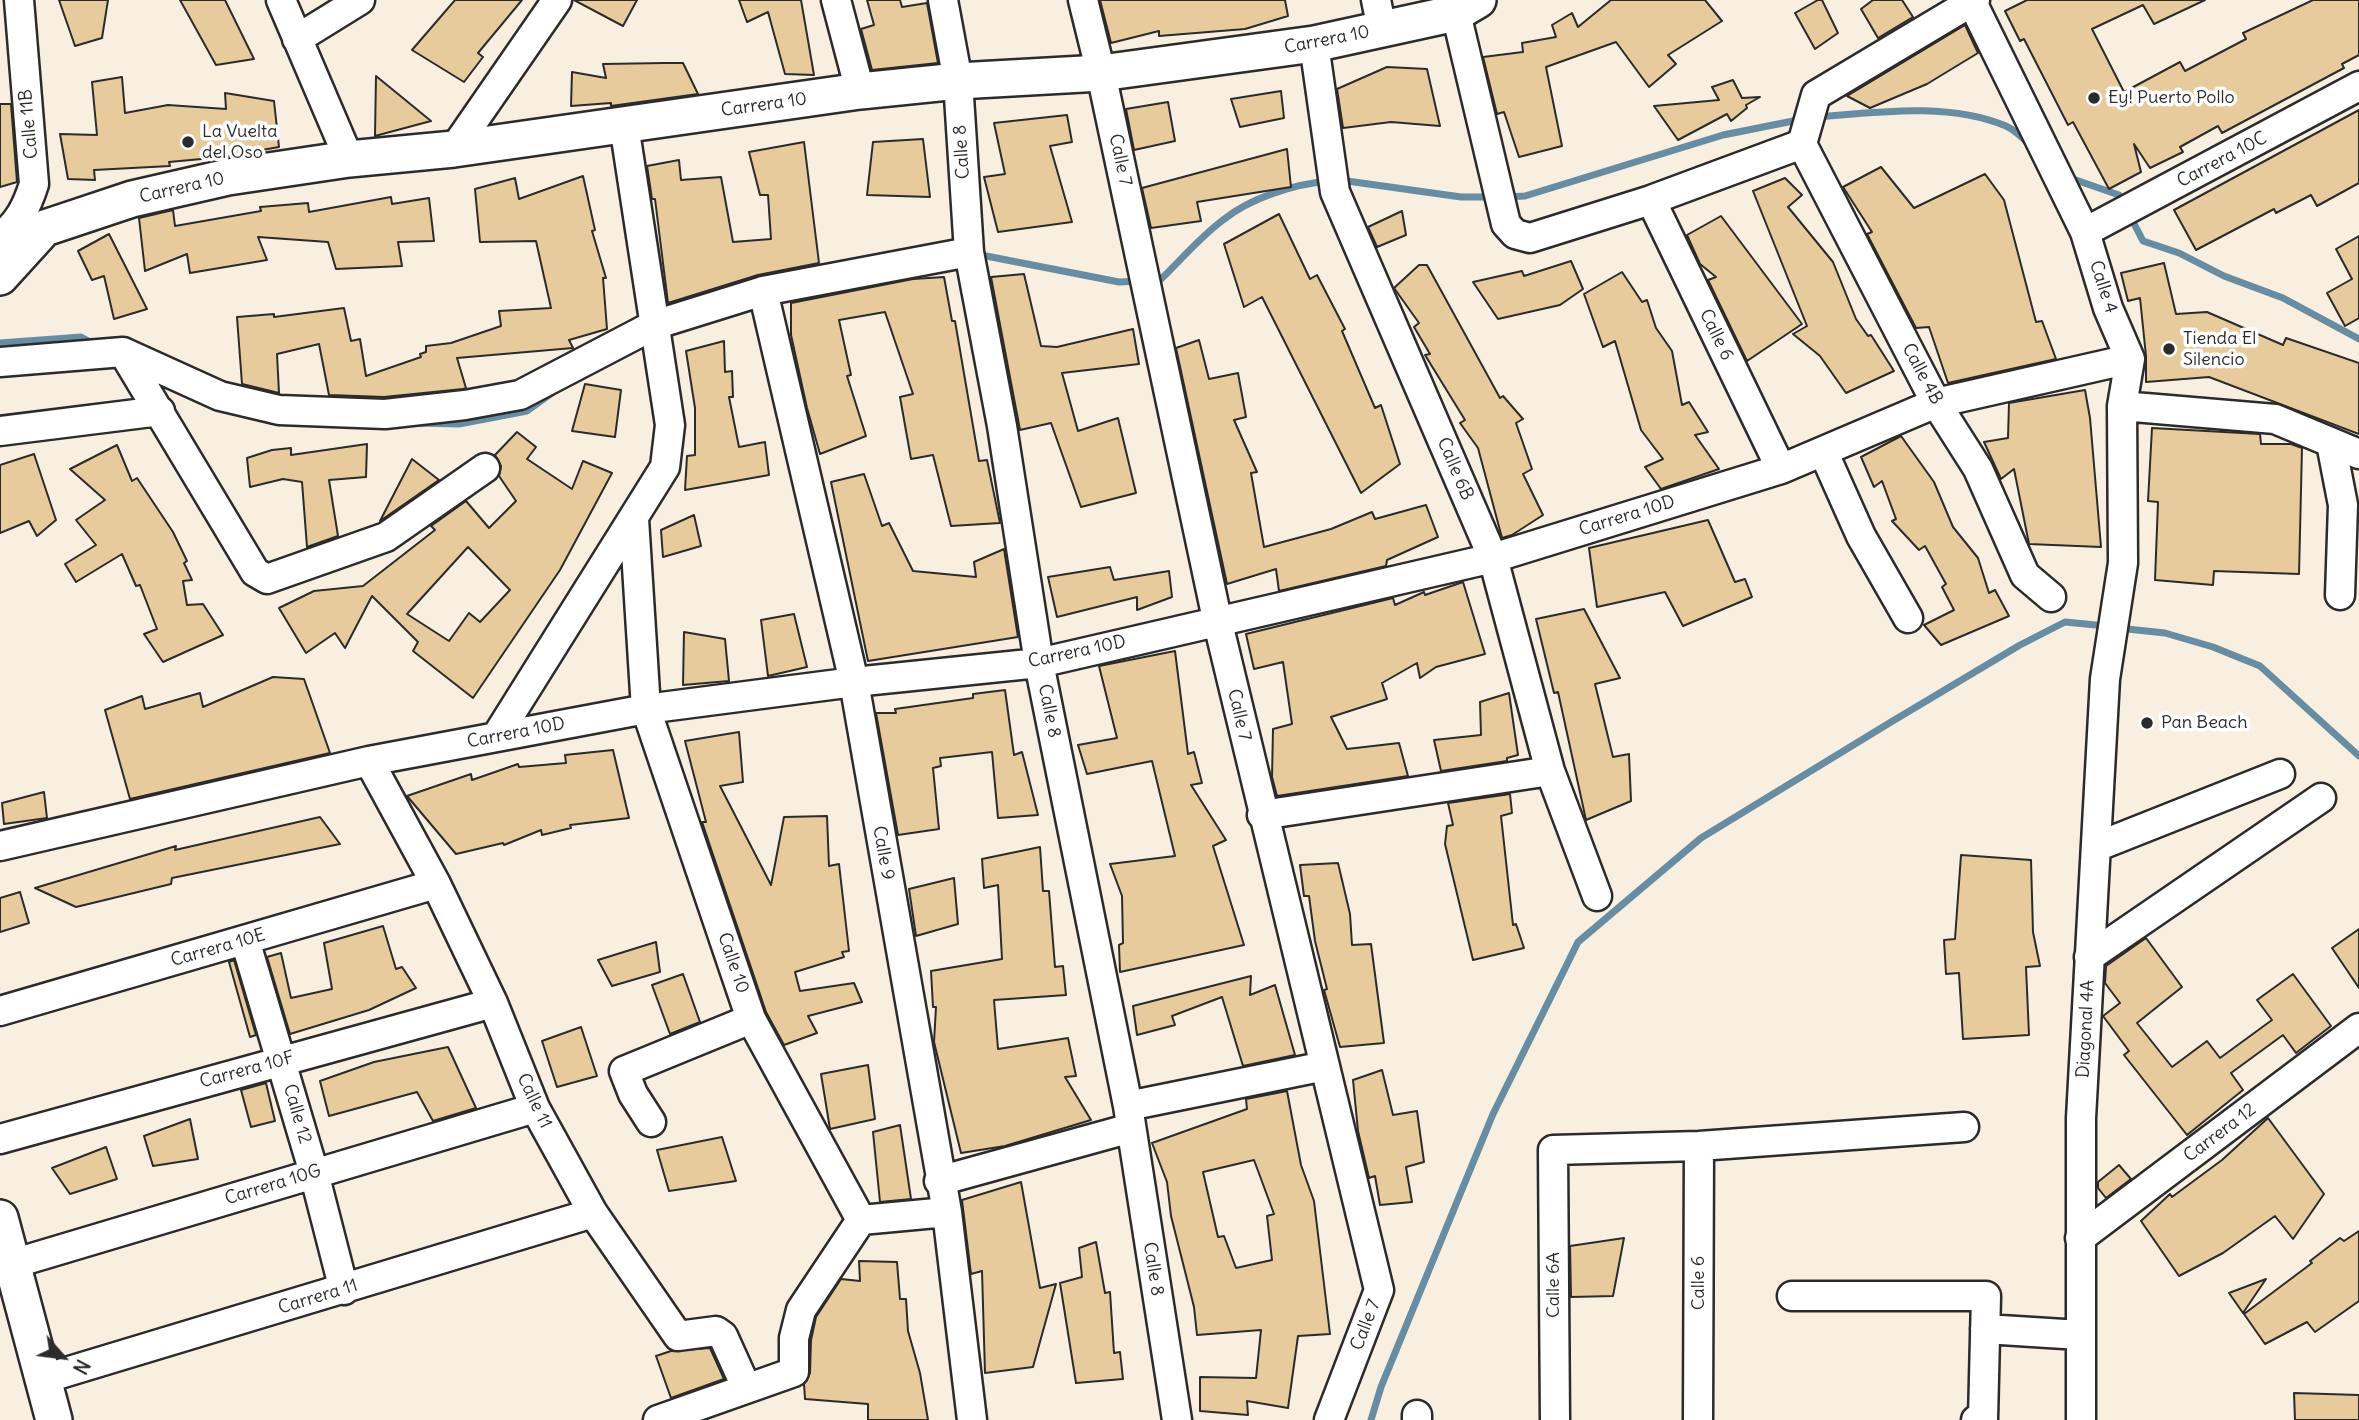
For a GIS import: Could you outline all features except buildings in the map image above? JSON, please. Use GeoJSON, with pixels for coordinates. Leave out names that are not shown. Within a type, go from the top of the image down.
{"type":"FeatureCollection","features":[{"type":"Feature","properties":{"kind":"street","name":"Calle 11B"},"geometry":{"type":"LineString","coordinates":[[0,237],[19,219],[27,206],[34,184],[19,0]]}},
{"type":"Feature","properties":{"kind":"street"},"geometry":{"type":"LineString","coordinates":[[281,0],[349,159]]}},
{"type":"Feature","properties":{"kind":"street"},"geometry":{"type":"LineString","coordinates":[[297,39],[360,0]]}},
{"type":"Feature","properties":{"kind":"street"},"geometry":{"type":"LineString","coordinates":[[454,149],[557,0]]}},
{"type":"Feature","properties":{"kind":"street"},"geometry":{"type":"LineString","coordinates":[[836,0],[860,91]]}},
{"type":"Feature","properties":{"kind":"street","name":"Calle 8"},"geometry":{"type":"LineString","coordinates":[[943,0],[958,81],[969,252],[1002,426],[1040,663],[1130,1117],[1177,1420]]}},
{"type":"Feature","properties":{"kind":"street","name":"Calle 7"},"geometry":{"type":"LineString","coordinates":[[1083,0],[1101,73],[1217,619],[1262,815],[1379,1290],[1329,1420]]}},
{"type":"Feature","properties":{"kind":"street"},"geometry":{"type":"LineString","coordinates":[[1467,6],[1506,224],[1515,234],[1530,238],[1651,200],[1802,138],[1816,95],[1972,1]]}},
{"type":"Feature","properties":{"kind":"street","name":"Calle 4"},"geometry":{"type":"LineString","coordinates":[[1972,1],[2085,232],[2108,308],[2130,359]]}},
{"type":"Feature","properties":{"kind":"street","name":"Carrera 10"},"geometry":{"type":"LineString","coordinates":[[0,243],[132,199],[228,177],[349,159],[454,149],[860,91],[958,81],[1101,73],[1314,44],[1379,15],[1467,6]]}},
{"type":"Feature","properties":{"kind":"street","name":"Calle 6B"},"geometry":{"type":"LineString","coordinates":[[1314,44],[1333,181],[1493,558],[1550,771],[1597,896]]}},
{"type":"Feature","properties":{"kind":"street","name":"Carrera 10C"},"geometry":{"type":"LineString","coordinates":[[2085,232],[2150,200],[2359,86]]}},
{"type":"Feature","properties":{"kind":"street"},"geometry":{"type":"LineString","coordinates":[[496,737],[665,467],[670,425],[624,125]]}},
{"type":"Feature","properties":{"kind":"street","name":"Calle 4B"},"geometry":{"type":"LineString","coordinates":[[1802,138],[1936,403],[1978,469],[2025,575],[2051,597]]}},
{"type":"Feature","properties":{"kind":"street","name":"Calle 6"},"geometry":{"type":"LineString","coordinates":[[1651,200],[1781,469]]}},
{"type":"Feature","properties":{"kind":"street","name":"Carrera 10"},"geometry":{"type":"LineString","coordinates":[[0,277],[26,246],[51,224]]}},
{"type":"Feature","properties":{"kind":"street"},"geometry":{"type":"LineString","coordinates":[[0,362],[123,352],[220,397],[279,410],[385,414],[520,395],[654,325],[763,291],[969,252]]}},
{"type":"Feature","properties":{"kind":"street","name":"Calle 9"},"geometry":{"type":"LineString","coordinates":[[763,291],[854,682],[939,1181],[947,1212],[972,1420]]}},
{"type":"Feature","properties":{"kind":"street"},"geometry":{"type":"LineString","coordinates":[[123,352],[255,572],[267,579],[386,537],[485,468]]}},
{"type":"Feature","properties":{"kind":"street"},"geometry":{"type":"LineString","coordinates":[[2130,359],[2122,406],[2275,419],[2359,454]]}},
{"type":"Feature","properties":{"kind":"street","name":"Carrera 10D"},"geometry":{"type":"LineString","coordinates":[[0,846],[369,761],[646,709],[854,682],[1040,663],[1217,619],[1493,558],[1781,469],[1936,403],[2130,359]]}},
{"type":"Feature","properties":{"kind":"street","name":"Diagonal 4A"},"geometry":{"type":"LineString","coordinates":[[2081,1420],[2081,1118],[2105,679],[2120,598],[2123,563],[2122,406]]}},
{"type":"Feature","properties":{"kind":"street"},"geometry":{"type":"LineString","coordinates":[[0,431],[160,411]]}},
{"type":"Feature","properties":{"kind":"street"},"geometry":{"type":"LineString","coordinates":[[2331,443],[2351,505],[2340,595]]}},
{"type":"Feature","properties":{"kind":"street"},"geometry":{"type":"LineString","coordinates":[[1824,451],[1861,536],[1908,618]]}},
{"type":"Feature","properties":{"kind":"street","name":"Calle 10"},"geometry":{"type":"LineString","coordinates":[[634,519],[646,709],[751,1018],[861,1220]]}},
{"type":"Feature","properties":{"kind":"street","name":"Calle 11"},"geometry":{"type":"LineString","coordinates":[[369,761],[436,884],[493,1003],[535,1108],[593,1213],[678,1336],[716,1331],[723,1336],[747,1387]]}},
{"type":"Feature","properties":{"kind":"street"},"geometry":{"type":"LineString","coordinates":[[1262,815],[1550,771]]}},
{"type":"Feature","properties":{"kind":"street"},"geometry":{"type":"LineString","coordinates":[[2096,847],[2280,774]]}},
{"type":"Feature","properties":{"kind":"street"},"geometry":{"type":"LineString","coordinates":[[2089,957],[2321,799]]}},
{"type":"Feature","properties":{"kind":"street","name":"Carrera 10E"},"geometry":{"type":"LineString","coordinates":[[0,1011],[436,884]]}},
{"type":"Feature","properties":{"kind":"street","name":"Calle 12"},"geometry":{"type":"LineString","coordinates":[[245,940],[314,1173],[344,1290]]}},
{"type":"Feature","properties":{"kind":"street","name":"Carrera 10F"},"geometry":{"type":"LineString","coordinates":[[0,1139],[493,1003]]}},
{"type":"Feature","properties":{"kind":"street"},"geometry":{"type":"LineString","coordinates":[[651,1122],[633,1094],[624,1071],[751,1018]]}},
{"type":"Feature","properties":{"kind":"street","name":"Carrera 12"},"geometry":{"type":"LineString","coordinates":[[2080,1238],[2359,1028]]}},
{"type":"Feature","properties":{"kind":"street"},"geometry":{"type":"LineString","coordinates":[[939,1181],[1130,1117],[1325,1066]]}},
{"type":"Feature","properties":{"kind":"street","name":"Carrera 10G"},"geometry":{"type":"LineString","coordinates":[[12,1264],[535,1108]]}},
{"type":"Feature","properties":{"kind":"street"},"geometry":{"type":"LineString","coordinates":[[1699,1146],[1964,1127]]}},
{"type":"Feature","properties":{"kind":"street","name":"Calle 6"},"geometry":{"type":"LineString","coordinates":[[1698,1420],[1699,1146]]}},
{"type":"Feature","properties":{"kind":"street","name":"Calle 6A"},"geometry":{"type":"LineString","coordinates":[[1555,1420],[1553,1150],[1699,1146]]}},
{"type":"Feature","properties":{"kind":"street"},"geometry":{"type":"LineString","coordinates":[[658,1420],[794,1372],[794,1338],[802,1310],[861,1220],[947,1212]]}},
{"type":"Feature","properties":{"kind":"street","name":"Carrera 11"},"geometry":{"type":"LineString","coordinates":[[43,1379],[593,1213]]}},
{"type":"Feature","properties":{"kind":"street"},"geometry":{"type":"LineString","coordinates":[[0,1218],[54,1420]]}},
{"type":"Feature","properties":{"kind":"street"},"geometry":{"type":"LineString","coordinates":[[1792,1296],[1986,1296],[1983,1419],[1976,1420]]}},
{"type":"Feature","properties":{"kind":"street"},"geometry":{"type":"LineString","coordinates":[[1984,1329],[2080,1335]]}},
{"type":"Feature","properties":{"kind":"waterway"},"geometry":{"type":"LineString","coordinates":[[1818,117],[1913,111],[1961,114],[2006,126],[2031,146]]}},
{"type":"Feature","properties":{"kind":"waterway"},"geometry":{"type":"LineString","coordinates":[[1507,197],[1525,196],[1723,135],[1803,119]]}},
{"type":"Feature","properties":{"kind":"waterway"},"geometry":{"type":"LineString","coordinates":[[2070,178],[2119,195],[2124,203]]}},
{"type":"Feature","properties":{"kind":"waterway"},"geometry":{"type":"LineString","coordinates":[[1340,180],[1461,197],[1492,197]]}},
{"type":"Feature","properties":{"kind":"waterway"},"geometry":{"type":"LineString","coordinates":[[1152,280],[1160,280],[1206,234],[1246,205],[1287,189],[1329,181]]}},
{"type":"Feature","properties":{"kind":"waterway"},"geometry":{"type":"LineString","coordinates":[[2129,214],[2143,241],[2179,253],[2224,276],[2283,298],[2359,339]]}},
{"type":"Feature","properties":{"kind":"waterway"},"geometry":{"type":"LineString","coordinates":[[976,254],[1119,282],[1140,281]]}},
{"type":"Feature","properties":{"kind":"waterway"},"geometry":{"type":"LineString","coordinates":[[0,343],[81,337],[94,344]]}},
{"type":"Feature","properties":{"kind":"waterway"},"geometry":{"type":"LineString","coordinates":[[417,423],[459,424],[527,411],[552,393]]}},
{"type":"Feature","properties":{"kind":"waterway"},"geometry":{"type":"LineString","coordinates":[[1371,1420],[1381,1387],[1493,1114],[1578,942],[1701,838],[1891,722],[2020,645],[2065,622],[2106,626]]}},
{"type":"Feature","properties":{"kind":"waterway"},"geometry":{"type":"LineString","coordinates":[[2118,628],[2165,633],[2213,647],[2260,666],[2359,756]]}},
{"type":"Feature","properties":{"kind":"place","name":"Ey! Puerto Pollo"},"geometry":{"type":"Point","coordinates":[2094,98]}},
{"type":"Feature","properties":{"kind":"place","name":"La Vuelta del Oso"},"geometry":{"type":"Point","coordinates":[188,142]}},
{"type":"Feature","properties":{"kind":"place","name":"Tienda El Silencio"},"geometry":{"type":"Point","coordinates":[2169,349]}},
{"type":"Feature","properties":{"kind":"place","name":"Pan Beach"},"geometry":{"type":"Point","coordinates":[2147,723]}}]}
